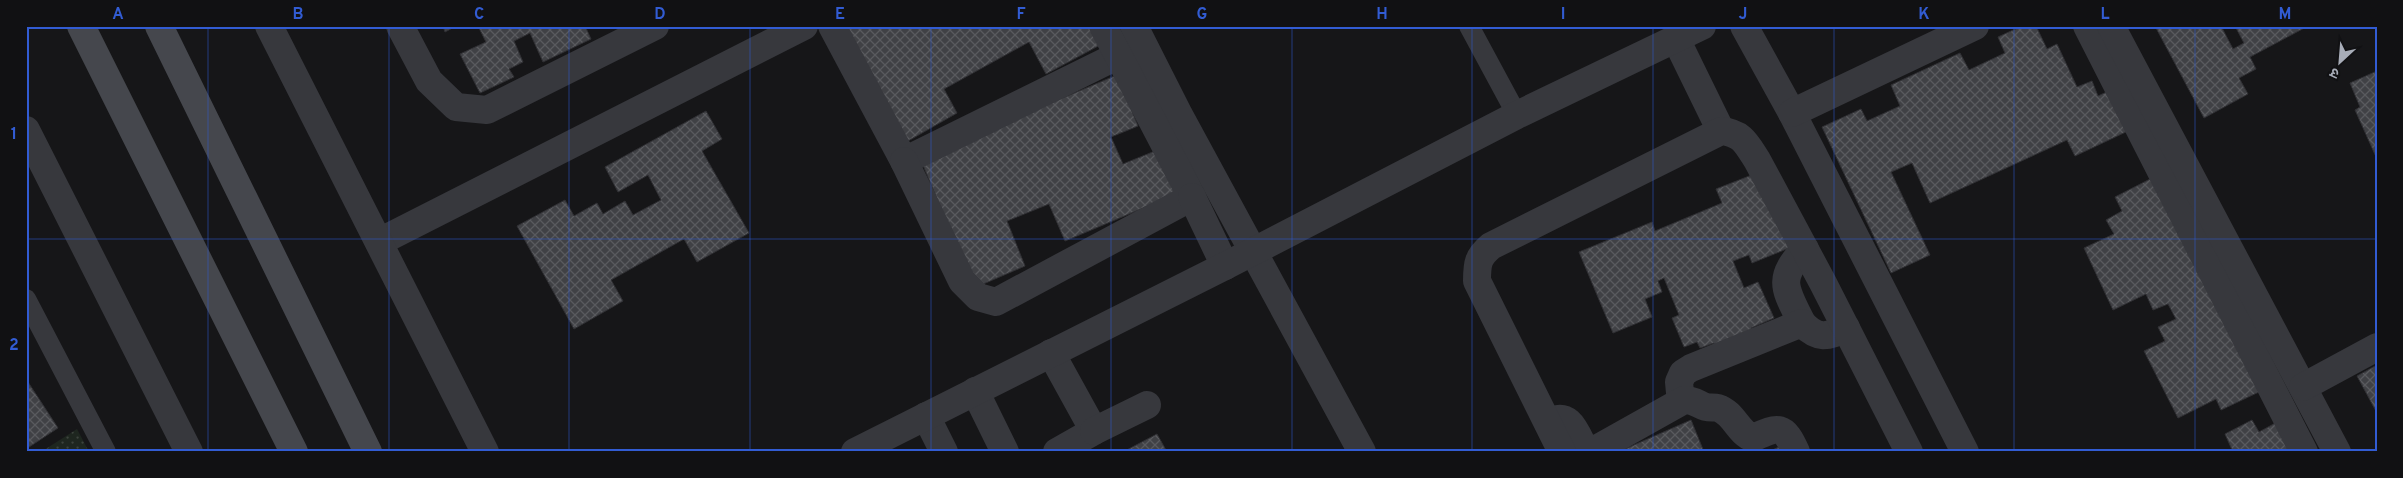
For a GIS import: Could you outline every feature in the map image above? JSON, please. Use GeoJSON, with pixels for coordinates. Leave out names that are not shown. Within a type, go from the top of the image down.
{"type":"FeatureCollection","features":[{"type":"Feature","properties":{"kind":"main road"},"geometry":{"type":"LineString","coordinates":[[81,26],[294,452]]}},
{"type":"Feature","properties":{"kind":"main road"},"geometry":{"type":"LineString","coordinates":[[159,26],[368,452]]}},
{"type":"Feature","properties":{"kind":"street"},"geometry":{"type":"LineString","coordinates":[[269,26],[485,452]]}},
{"type":"Feature","properties":{"kind":"street"},"geometry":{"type":"LineString","coordinates":[[400,26],[429,81],[456,107],[487,110],[656,26]]}},
{"type":"Feature","properties":{"kind":"street"},"geometry":{"type":"LineString","coordinates":[[380,242],[804,26]]}},
{"type":"Feature","properties":{"kind":"street"},"geometry":{"type":"LineString","coordinates":[[832,26],[904,160],[962,281],[978,297],[996,302],[1192,197]]}},
{"type":"Feature","properties":{"kind":"street"},"geometry":{"type":"LineString","coordinates":[[1103,26],[1192,197],[1225,266]]}},
{"type":"Feature","properties":{"kind":"street"},"geometry":{"type":"LineString","coordinates":[[1134,26],[1179,115],[1362,452]]}},
{"type":"Feature","properties":{"kind":"street"},"geometry":{"type":"LineString","coordinates":[[855,452],[1225,266],[1517,114],[1702,26]]}},
{"type":"Feature","properties":{"kind":"street"},"geometry":{"type":"LineString","coordinates":[[1744,26],[1792,113],[1964,452]]}},
{"type":"Feature","properties":{"kind":"street"},"geometry":{"type":"LineString","coordinates":[[1792,113],[1975,26]]}},
{"type":"Feature","properties":{"kind":"street"},"geometry":{"type":"LineString","coordinates":[[2088,26],[2304,452]]}},
{"type":"Feature","properties":{"kind":"street"},"geometry":{"type":"LineString","coordinates":[[2111,26],[2337,452]]}},
{"type":"Feature","properties":{"kind":"street"},"geometry":{"type":"LineString","coordinates":[[1676,39],[1721,131]]}},
{"type":"Feature","properties":{"kind":"street"},"geometry":{"type":"LineString","coordinates":[[904,160],[1118,55]]}},
{"type":"Feature","properties":{"kind":"street"},"geometry":{"type":"LineString","coordinates":[[26,130],[189,452]]}},
{"type":"Feature","properties":{"kind":"street"},"geometry":{"type":"LineString","coordinates":[[1562,452],[1477,281],[1480,255],[1491,246],[1721,131],[1735,132],[1746,143],[1805,248],[1909,452]]}},
{"type":"Feature","properties":{"kind":"street"},"geometry":{"type":"LineString","coordinates":[[1805,248],[1791,264],[1786,276],[1786,288],[1802,323],[1808,330],[1819,335],[1830,336],[1846,328]]}},
{"type":"Feature","properties":{"kind":"street"},"geometry":{"type":"LineString","coordinates":[[1684,400],[1680,393],[1679,382],[1684,373],[1691,368],[1802,323]]}},
{"type":"Feature","properties":{"kind":"street"},"geometry":{"type":"LineString","coordinates":[[2303,387],[2377,347]]}},
{"type":"Feature","properties":{"kind":"street"},"geometry":{"type":"LineString","coordinates":[[1051,353],[1094,431]]}},
{"type":"Feature","properties":{"kind":"street"},"geometry":{"type":"LineString","coordinates":[[976,391],[1005,452]]}},
{"type":"Feature","properties":{"kind":"street"},"geometry":{"type":"LineString","coordinates":[[1548,423],[1556,417],[1564,418],[1572,426],[1584,448],[1593,451],[1684,400],[1690,400],[1707,408],[1719,408],[1728,415],[1745,435],[1753,438],[1773,429],[1784,431],[1789,435],[1796,452]]}},
{"type":"Feature","properties":{"kind":"street"},"geometry":{"type":"LineString","coordinates":[[1057,452],[1147,405]]}},
{"type":"Feature","properties":{"kind":"street"},"geometry":{"type":"LineString","coordinates":[[926,416],[944,452]]}},
{"type":"Feature","properties":{"kind":"lane"},"geometry":{"type":"LineString","coordinates":[[1469,26],[1517,114]]}},
{"type":"Feature","properties":{"kind":"lane"},"geometry":{"type":"LineString","coordinates":[[26,299],[106,452]]}},
{"type":"Feature","properties":{"kind":"shaded area"},"geometry":{"type":"Polygon","coordinates":[[[77,429],[89,452],[41,452],[77,429]]]}},
{"type":"Feature","properties":{"kind":"building"},"geometry":{"type":"Polygon","coordinates":[[[443,26],[456,26],[445,32],[443,26]]]}},
{"type":"Feature","properties":{"kind":"building"},"geometry":{"type":"Polygon","coordinates":[[[478,26],[585,26],[591,39],[543,62],[530,33],[514,41],[523,62],[509,69],[514,77],[480,93],[460,54],[486,42],[478,26]]]}},
{"type":"Feature","properties":{"kind":"building"},"geometry":{"type":"Polygon","coordinates":[[[848,26],[1089,26],[1100,45],[1046,74],[1029,42],[944,89],[957,113],[908,141],[840,31],[848,26]]]}},
{"type":"Feature","properties":{"kind":"building"},"geometry":{"type":"Polygon","coordinates":[[[2022,26],[2036,26],[2047,49],[2057,44],[2077,87],[2092,81],[2098,96],[2111,90],[2130,130],[2075,156],[2067,140],[1930,203],[1912,163],[1891,172],[1930,255],[1891,273],[1822,127],[1861,109],[1867,121],[1900,106],[1891,85],[1960,53],[1969,70],[2005,53],[1998,37],[2022,26]]]}},
{"type":"Feature","properties":{"kind":"building"},"geometry":{"type":"Polygon","coordinates":[[[2155,26],[2221,26],[2233,49],[2244,43],[2235,26],[2308,26],[2250,57],[2256,69],[2239,78],[2248,94],[2204,118],[2155,26]]]}},
{"type":"Feature","properties":{"kind":"building"},"geometry":{"type":"Polygon","coordinates":[[[2377,71],[2377,159],[2355,110],[2360,107],[2350,83],[2377,71]]]}},
{"type":"Feature","properties":{"kind":"building"},"geometry":{"type":"Polygon","coordinates":[[[1117,75],[1138,126],[1111,137],[1123,164],[1160,149],[1179,193],[1065,241],[1049,204],[1007,221],[1025,266],[974,288],[920,158],[1117,75]]]}},
{"type":"Feature","properties":{"kind":"building"},"geometry":{"type":"Polygon","coordinates":[[[706,111],[722,139],[702,151],[749,233],[697,262],[684,239],[611,280],[623,301],[574,329],[517,226],[565,200],[574,216],[597,203],[603,214],[625,201],[633,215],[661,200],[648,175],[618,192],[605,167],[706,111]]]}},
{"type":"Feature","properties":{"kind":"building"},"geometry":{"type":"Polygon","coordinates":[[[1757,173],[1789,248],[1752,263],[1749,255],[1733,261],[1744,288],[1758,282],[1774,318],[1751,328],[1753,335],[1717,350],[1714,343],[1700,348],[1697,342],[1684,347],[1672,318],[1679,315],[1664,278],[1658,281],[1662,292],[1645,299],[1652,317],[1613,333],[1579,252],[1652,222],[1655,231],[1722,203],[1716,189],[1757,173]]]}},
{"type":"Feature","properties":{"kind":"building"},"geometry":{"type":"Polygon","coordinates":[[[2156,176],[2263,390],[2221,410],[2216,399],[2178,418],[2144,351],[2165,341],[2158,327],[2176,319],[2168,304],[2153,310],[2146,294],[2113,310],[2084,248],[2114,234],[2106,220],[2122,211],[2115,197],[2156,176]]]}},
{"type":"Feature","properties":{"kind":"building"},"geometry":{"type":"Polygon","coordinates":[[[2377,365],[2377,413],[2357,376],[2377,365]]]}},
{"type":"Feature","properties":{"kind":"building"},"geometry":{"type":"Polygon","coordinates":[[[26,379],[58,428],[26,449],[26,379]]]}},
{"type":"Feature","properties":{"kind":"building"},"geometry":{"type":"Polygon","coordinates":[[[1691,420],[1704,452],[1618,452],[1691,420]]]}},
{"type":"Feature","properties":{"kind":"building"},"geometry":{"type":"Polygon","coordinates":[[[2252,420],[2259,432],[2281,420],[2297,452],[2233,452],[2225,434],[2252,420]]]}},
{"type":"Feature","properties":{"kind":"building"},"geometry":{"type":"Polygon","coordinates":[[[1157,434],[1167,452],[1123,452],[1157,434]]]}},
{"type":"Feature","properties":{"kind":"building"},"geometry":{"type":"Polygon","coordinates":[[[1779,447],[1781,452],[1768,452],[1779,447]]]}}]}
